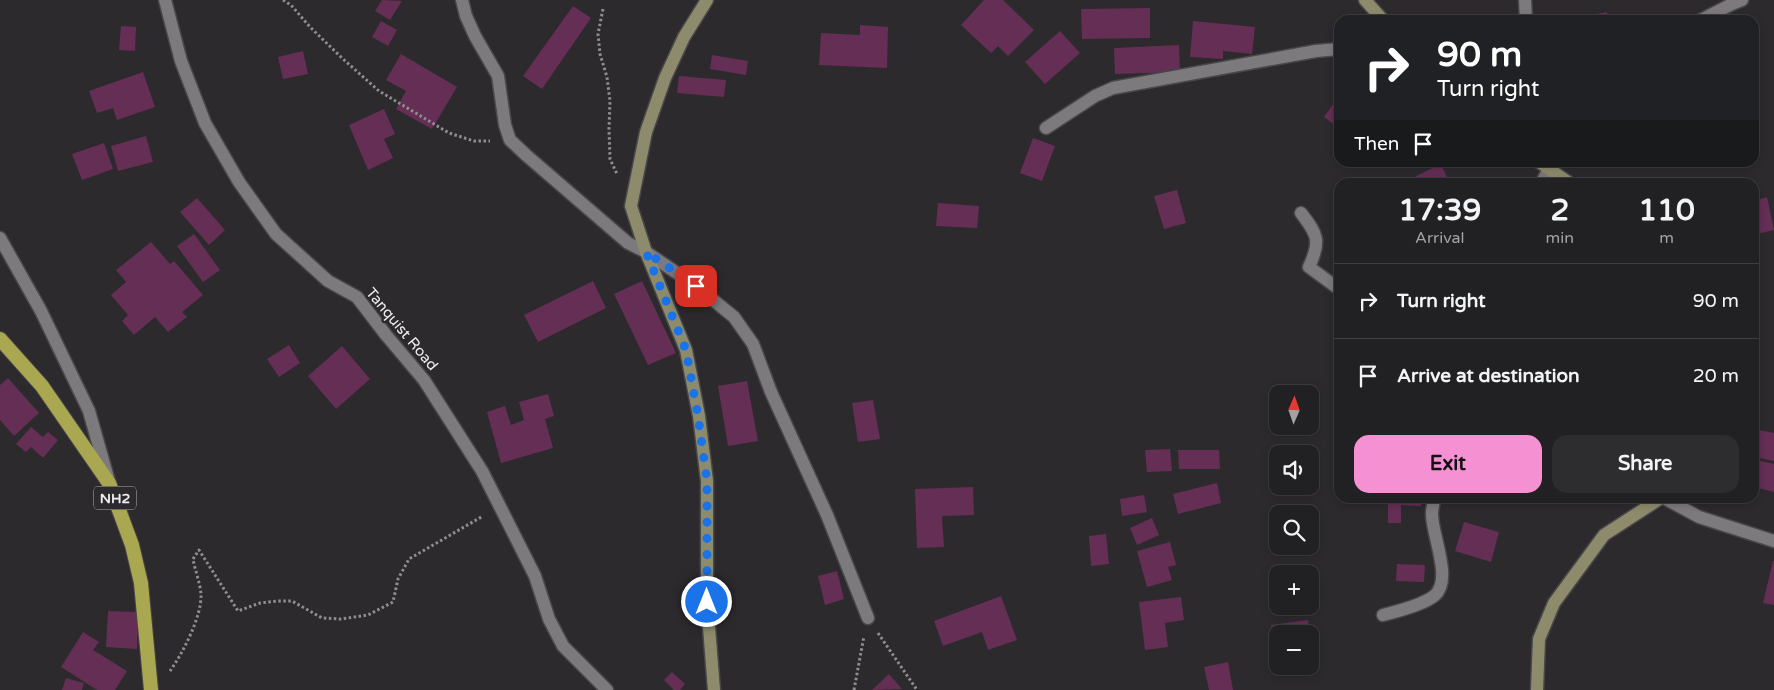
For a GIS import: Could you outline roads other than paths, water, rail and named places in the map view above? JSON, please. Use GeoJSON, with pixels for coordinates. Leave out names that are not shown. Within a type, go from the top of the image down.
{"type":"FeatureCollection","features":[{"type":"Feature","properties":{"kind":"highway","name":"NH2"},"geometry":{"type":"LineString","coordinates":[[0,339],[42,386],[109,483],[132,545],[140,583],[151,690]]}},
{"type":"Feature","properties":{"kind":"main road"},"geometry":{"type":"LineString","coordinates":[[707,0],[684,37],[665,78],[646,132],[631,206],[646,252],[686,350],[698,416],[707,481],[707,602],[714,690]]}},
{"type":"Feature","properties":{"kind":"main road"},"geometry":{"type":"LineString","coordinates":[[1364,0],[1378,15]]}},
{"type":"Feature","properties":{"kind":"main road"},"geometry":{"type":"LineString","coordinates":[[1546,167],[1562,178]]}},
{"type":"Feature","properties":{"kind":"main road"},"geometry":{"type":"LineString","coordinates":[[1537,690],[1539,639],[1554,603],[1604,535],[1654,503]]}},
{"type":"Feature","properties":{"kind":"street","name":"Tanquist Road"},"geometry":{"type":"LineString","coordinates":[[165,0],[181,62],[205,123],[239,182],[276,234],[328,281],[357,297],[424,380],[482,471],[535,576],[549,619],[563,646],[607,690]]}},
{"type":"Feature","properties":{"kind":"street"},"geometry":{"type":"LineString","coordinates":[[462,0],[474,36],[498,76],[505,125],[510,140],[628,243],[646,252],[696,286],[734,317],[753,344],[771,392],[809,473],[868,618]]}},
{"type":"Feature","properties":{"kind":"street"},"geometry":{"type":"LineString","coordinates":[[1525,0],[1526,15]]}},
{"type":"Feature","properties":{"kind":"street"},"geometry":{"type":"LineString","coordinates":[[1711,15],[1742,0]]}},
{"type":"Feature","properties":{"kind":"street"},"geometry":{"type":"LineString","coordinates":[[1046,128],[1095,96],[1114,88],[1316,51],[1334,49]]}},
{"type":"Feature","properties":{"kind":"street"},"geometry":{"type":"LineString","coordinates":[[1301,213],[1315,232],[1316,245],[1309,268],[1334,286]]}},
{"type":"Feature","properties":{"kind":"street"},"geometry":{"type":"LineString","coordinates":[[0,238],[41,311],[89,411],[109,483]]}},
{"type":"Feature","properties":{"kind":"street"},"geometry":{"type":"LineString","coordinates":[[1383,615],[1406,609],[1434,596],[1441,586],[1441,558],[1431,514],[1433,503]]}},
{"type":"Feature","properties":{"kind":"street"},"geometry":{"type":"LineString","coordinates":[[1672,503],[1699,517],[1774,541]]}}]}
